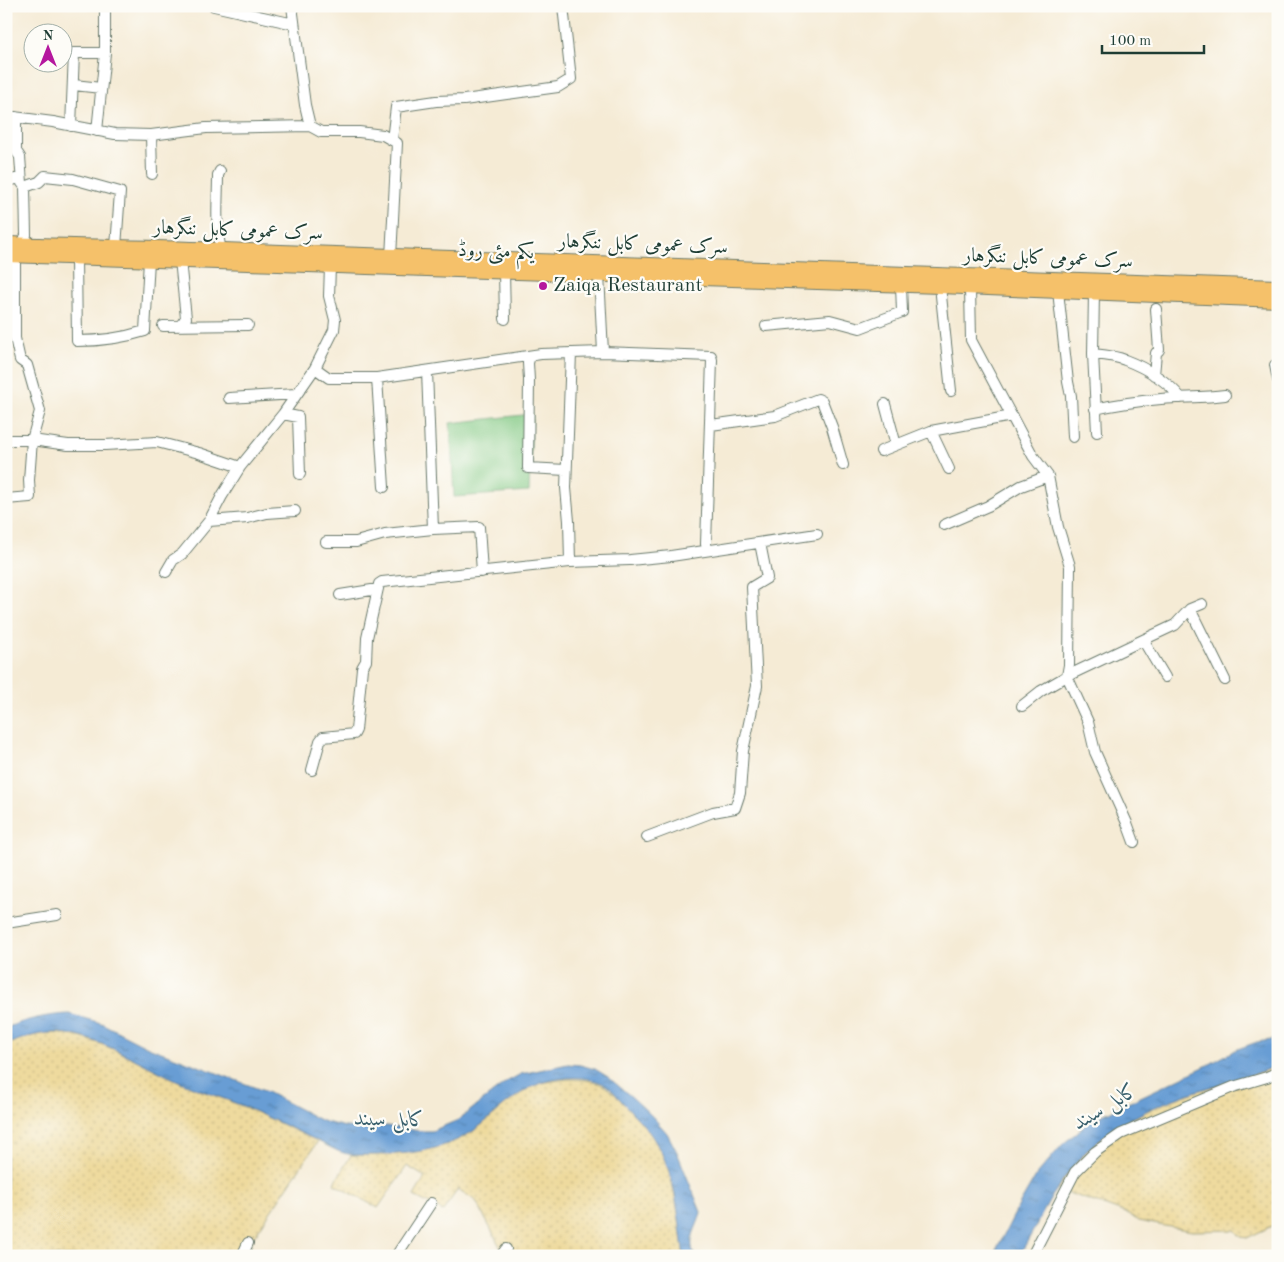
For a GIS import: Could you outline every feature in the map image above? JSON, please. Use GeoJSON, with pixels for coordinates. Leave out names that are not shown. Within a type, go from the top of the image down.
{"type":"FeatureCollection","features":[{"type":"Feature","properties":{"kind":"highway","name":"سرک عمومی کابل ننگرهار"},"geometry":{"type":"LineString","coordinates":[[12,250],[116,247],[221,250],[393,263]]}},
{"type":"Feature","properties":{"kind":"highway","name":"سرک عمومی کابل ننگرهار"},"geometry":{"type":"LineString","coordinates":[[12,250],[76,258],[330,266],[393,263],[663,265],[1278,287]]}},
{"type":"Feature","properties":{"kind":"highway","name":"یکم مئی روڈ"},"geometry":{"type":"LineString","coordinates":[[393,263],[504,271],[745,280]]}},
{"type":"Feature","properties":{"kind":"highway","name":"سرک عمومی کابل ننگرهار"},"geometry":{"type":"LineString","coordinates":[[745,280],[1278,300]]}},
{"type":"Feature","properties":{"kind":"street"},"geometry":{"type":"LineString","coordinates":[[97,131],[104,54],[105,6]]}},
{"type":"Feature","properties":{"kind":"street"},"geometry":{"type":"LineString","coordinates":[[214,6],[294,24]]}},
{"type":"Feature","properties":{"kind":"street"},"geometry":{"type":"LineString","coordinates":[[292,6],[305,105],[310,126]]}},
{"type":"Feature","properties":{"kind":"street"},"geometry":{"type":"LineString","coordinates":[[392,140],[396,107],[558,87],[571,79],[563,6]]}},
{"type":"Feature","properties":{"kind":"street"},"geometry":{"type":"LineString","coordinates":[[71,126],[74,53],[104,54]]}},
{"type":"Feature","properties":{"kind":"street"},"geometry":{"type":"LineString","coordinates":[[74,85],[101,88]]}},
{"type":"Feature","properties":{"kind":"street"},"geometry":{"type":"LineString","coordinates":[[6,500],[30,498],[29,480],[32,440],[40,411],[27,365],[20,360],[15,338],[12,250],[26,235],[20,157],[16,151],[11,117],[115,134],[151,135],[206,128],[310,126],[321,132],[359,132],[383,135],[397,143],[393,263]]}},
{"type":"Feature","properties":{"kind":"street"},"geometry":{"type":"LineString","coordinates":[[151,135],[152,174]]}},
{"type":"Feature","properties":{"kind":"street"},"geometry":{"type":"LineString","coordinates":[[220,171],[218,175],[218,202],[221,250]]}},
{"type":"Feature","properties":{"kind":"street"},"geometry":{"type":"LineString","coordinates":[[6,181],[39,182],[45,176],[73,179],[120,192],[116,247]]}},
{"type":"Feature","properties":{"kind":"street"},"geometry":{"type":"LineString","coordinates":[[76,258],[77,341],[130,336],[145,331],[149,260]]}},
{"type":"Feature","properties":{"kind":"street"},"geometry":{"type":"LineString","coordinates":[[180,260],[186,318],[181,325]]}},
{"type":"Feature","properties":{"kind":"street"},"geometry":{"type":"LineString","coordinates":[[166,572],[173,560],[182,554],[209,521],[240,467],[283,414],[315,368],[334,330],[336,320],[330,296],[330,266]]}},
{"type":"Feature","properties":{"kind":"street"},"geometry":{"type":"LineString","coordinates":[[504,271],[505,319]]}},
{"type":"Feature","properties":{"kind":"street"},"geometry":{"type":"LineString","coordinates":[[599,275],[603,352]]}},
{"type":"Feature","properties":{"kind":"street"},"geometry":{"type":"LineString","coordinates":[[766,326],[830,320],[860,328],[902,312],[901,285]]}},
{"type":"Feature","properties":{"kind":"street"},"geometry":{"type":"LineString","coordinates":[[940,286],[951,391]]}},
{"type":"Feature","properties":{"kind":"street"},"geometry":{"type":"LineString","coordinates":[[970,288],[971,340],[1033,456],[1048,476],[1058,527],[1070,566],[1069,666],[1067,676],[1088,722],[1095,752],[1134,842]]}},
{"type":"Feature","properties":{"kind":"street"},"geometry":{"type":"LineString","coordinates":[[1058,291],[1071,396],[1073,437]]}},
{"type":"Feature","properties":{"kind":"street"},"geometry":{"type":"LineString","coordinates":[[1094,292],[1093,354],[1097,432]]}},
{"type":"Feature","properties":{"kind":"street"},"geometry":{"type":"LineString","coordinates":[[1154,375],[1156,353],[1159,350],[1156,309]]}},
{"type":"Feature","properties":{"kind":"street"},"geometry":{"type":"LineString","coordinates":[[163,326],[248,325]]}},
{"type":"Feature","properties":{"kind":"street"},"geometry":{"type":"LineString","coordinates":[[315,368],[329,378],[377,378],[530,356],[571,353],[603,352],[711,356],[707,549]]}},
{"type":"Feature","properties":{"kind":"street"},"geometry":{"type":"LineString","coordinates":[[570,562],[566,470],[571,353]]}},
{"type":"Feature","properties":{"kind":"street"},"geometry":{"type":"LineString","coordinates":[[1093,354],[1124,359],[1154,375],[1173,388],[1181,398]]}},
{"type":"Feature","properties":{"kind":"street"},"geometry":{"type":"LineString","coordinates":[[530,356],[528,363],[528,468],[566,470]]}},
{"type":"Feature","properties":{"kind":"street"},"geometry":{"type":"LineString","coordinates":[[1275,365],[1278,380]]}},
{"type":"Feature","properties":{"kind":"street"},"geometry":{"type":"LineString","coordinates":[[427,371],[433,529]]}},
{"type":"Feature","properties":{"kind":"street"},"geometry":{"type":"LineString","coordinates":[[377,378],[384,487]]}},
{"type":"Feature","properties":{"kind":"street"},"geometry":{"type":"LineString","coordinates":[[229,398],[296,394]]}},
{"type":"Feature","properties":{"kind":"street"},"geometry":{"type":"LineString","coordinates":[[1095,409],[1132,402],[1225,395]]}},
{"type":"Feature","properties":{"kind":"street"},"geometry":{"type":"LineString","coordinates":[[711,425],[775,416],[818,399],[822,401],[832,426],[843,465]]}},
{"type":"Feature","properties":{"kind":"street"},"geometry":{"type":"LineString","coordinates":[[885,404],[896,445]]}},
{"type":"Feature","properties":{"kind":"street"},"geometry":{"type":"LineString","coordinates":[[283,414],[298,417],[300,474]]}},
{"type":"Feature","properties":{"kind":"street"},"geometry":{"type":"LineString","coordinates":[[880,451],[931,431],[1012,416]]}},
{"type":"Feature","properties":{"kind":"street"},"geometry":{"type":"LineString","coordinates":[[931,431],[949,469]]}},
{"type":"Feature","properties":{"kind":"street"},"geometry":{"type":"LineString","coordinates":[[6,440],[32,440],[68,445],[157,442],[199,453],[240,467]]}},
{"type":"Feature","properties":{"kind":"street"},"geometry":{"type":"LineString","coordinates":[[944,526],[988,506],[1021,486],[1048,476]]}},
{"type":"Feature","properties":{"kind":"street"},"geometry":{"type":"LineString","coordinates":[[209,521],[295,511]]}},
{"type":"Feature","properties":{"kind":"street"},"geometry":{"type":"LineString","coordinates":[[326,542],[356,542],[385,534],[479,527],[482,572]]}},
{"type":"Feature","properties":{"kind":"street"},"geometry":{"type":"LineString","coordinates":[[312,770],[320,741],[323,737],[354,734],[356,730],[362,668],[366,661],[368,638],[379,584],[382,582],[570,562],[630,560],[671,556],[707,549],[817,534]]}},
{"type":"Feature","properties":{"kind":"street"},"geometry":{"type":"LineString","coordinates":[[647,837],[713,812],[736,808],[740,793],[743,750],[757,686],[752,588],[767,578],[760,543]]}},
{"type":"Feature","properties":{"kind":"street"},"geometry":{"type":"LineString","coordinates":[[340,595],[378,589]]}},
{"type":"Feature","properties":{"kind":"street"},"geometry":{"type":"LineString","coordinates":[[1022,706],[1041,691],[1067,676],[1175,625],[1190,609],[1202,604]]}},
{"type":"Feature","properties":{"kind":"street"},"geometry":{"type":"LineString","coordinates":[[1190,609],[1225,680]]}},
{"type":"Feature","properties":{"kind":"street"},"geometry":{"type":"LineString","coordinates":[[1144,640],[1165,677]]}},
{"type":"Feature","properties":{"kind":"street"},"geometry":{"type":"LineString","coordinates":[[6,923],[57,915]]}},
{"type":"Feature","properties":{"kind":"street"},"geometry":{"type":"LineString","coordinates":[[1032,1256],[1075,1172],[1095,1152],[1121,1134],[1233,1087],[1278,1072]]}},
{"type":"Feature","properties":{"kind":"street"},"geometry":{"type":"LineString","coordinates":[[396,1256],[431,1203]]}},
{"type":"Feature","properties":{"kind":"street"},"geometry":{"type":"LineString","coordinates":[[242,1256],[248,1243]]}},
{"type":"Feature","properties":{"kind":"sand"},"geometry":{"type":"Polygon","coordinates":[[[45,1033],[63,1034],[98,1043],[189,1086],[245,1107],[318,1141],[241,1256],[6,1256],[6,1045],[23,1038],[45,1033]]]}},
{"type":"Feature","properties":{"kind":"sand"},"geometry":{"type":"Polygon","coordinates":[[[1278,1064],[1278,1223],[1247,1238],[1241,1237],[1235,1230],[1192,1231],[1138,1221],[1129,1214],[1057,1189],[1075,1164],[1096,1142],[1128,1120],[1179,1097],[1246,1077],[1278,1064]]]}},
{"type":"Feature","properties":{"kind":"sand"},"geometry":{"type":"Polygon","coordinates":[[[567,1079],[588,1080],[609,1089],[637,1117],[655,1140],[664,1158],[673,1185],[684,1256],[505,1256],[476,1201],[458,1189],[443,1211],[414,1196],[425,1177],[407,1166],[378,1208],[334,1184],[351,1155],[408,1153],[449,1143],[472,1132],[510,1100],[527,1089],[541,1083],[567,1079]]]}},
{"type":"Feature","properties":{"kind":"green space"},"geometry":{"type":"Polygon","coordinates":[[[532,414],[529,492],[454,497],[450,423],[532,414]]]}},
{"type":"Feature","properties":{"kind":"water"},"geometry":{"type":"Polygon","coordinates":[[[69,1014],[101,1023],[148,1047],[267,1092],[322,1121],[345,1127],[387,1126],[432,1131],[458,1120],[508,1081],[521,1074],[568,1064],[595,1069],[608,1077],[634,1099],[667,1133],[677,1152],[701,1212],[692,1239],[695,1256],[684,1256],[673,1183],[656,1143],[646,1128],[610,1088],[591,1079],[557,1079],[535,1085],[518,1095],[469,1134],[442,1146],[398,1154],[361,1155],[343,1153],[245,1107],[189,1086],[123,1053],[93,1041],[62,1033],[48,1033],[6,1045],[6,1028],[37,1018],[69,1014]]]}},
{"type":"Feature","properties":{"kind":"water"},"geometry":{"type":"Polygon","coordinates":[[[1278,1039],[1278,1064],[1245,1078],[1199,1090],[1156,1106],[1111,1131],[1085,1153],[1066,1175],[1019,1256],[993,1256],[1037,1174],[1063,1144],[1092,1120],[1210,1064],[1235,1050],[1257,1042],[1278,1039]]]}},
{"type":"Feature","properties":{"kind":"place","name":"Zaiqa Restaurant"},"geometry":{"type":"Point","coordinates":[543,286]}},
{"type":"Feature","properties":{"kind":"water label","name":"کابل سيند"},"geometry":{"type":"Point","coordinates":[1106,1107]}},
{"type":"Feature","properties":{"kind":"water label","name":"کابل سيند"},"geometry":{"type":"Point","coordinates":[390,1120]}}]}
